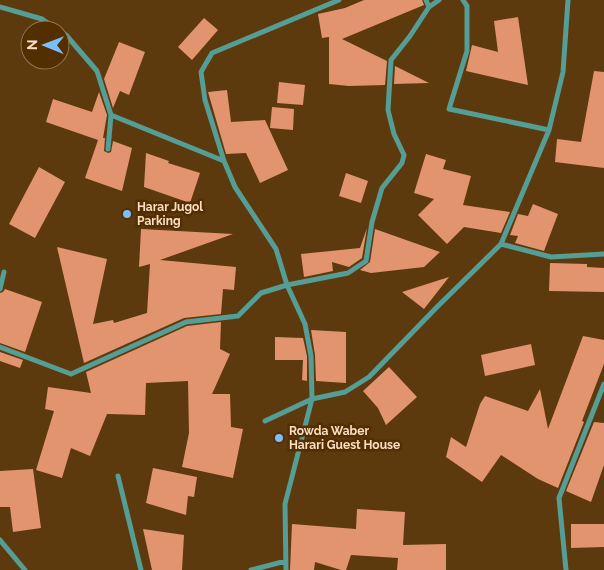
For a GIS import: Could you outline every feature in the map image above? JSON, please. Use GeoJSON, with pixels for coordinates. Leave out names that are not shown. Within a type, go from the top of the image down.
{"type":"FeatureCollection","features":[{"type":"Feature","properties":{"kind":"street"},"geometry":{"type":"LineString","coordinates":[[286,570],[285,504],[312,399],[311,356],[304,324],[287,285],[276,249],[235,187],[224,161],[205,100],[201,72],[212,53],[340,0]]}},
{"type":"Feature","properties":{"kind":"street"},"geometry":{"type":"LineString","coordinates":[[426,0],[429,7]]}},
{"type":"Feature","properties":{"kind":"street"},"geometry":{"type":"LineString","coordinates":[[0,347],[71,374],[186,322],[238,316],[261,294],[287,285],[348,273],[366,261],[372,222],[382,188],[402,163],[404,155],[394,134],[388,110],[391,60],[429,7],[439,0]]}},
{"type":"Feature","properties":{"kind":"street"},"geometry":{"type":"LineString","coordinates":[[463,0],[467,6],[468,51],[449,109],[549,130]]}},
{"type":"Feature","properties":{"kind":"street"},"geometry":{"type":"LineString","coordinates":[[265,421],[312,399],[345,392],[369,377],[501,244],[549,130],[564,72],[568,0]]}},
{"type":"Feature","properties":{"kind":"street"},"geometry":{"type":"LineString","coordinates":[[0,7],[44,20]]}},
{"type":"Feature","properties":{"kind":"street"},"geometry":{"type":"LineString","coordinates":[[70,40],[97,71],[111,115],[108,149]]}},
{"type":"Feature","properties":{"kind":"street"},"geometry":{"type":"LineString","coordinates":[[111,115],[224,161]]}},
{"type":"Feature","properties":{"kind":"street"},"geometry":{"type":"LineString","coordinates":[[501,244],[551,257],[604,254]]}},
{"type":"Feature","properties":{"kind":"street"},"geometry":{"type":"LineString","coordinates":[[0,289],[4,272]]}},
{"type":"Feature","properties":{"kind":"street"},"geometry":{"type":"LineString","coordinates":[[566,570],[559,498],[604,384]]}},
{"type":"Feature","properties":{"kind":"street"},"geometry":{"type":"LineString","coordinates":[[118,476],[141,570]]}},
{"type":"Feature","properties":{"kind":"street"},"geometry":{"type":"LineString","coordinates":[[0,540],[25,570]]}},
{"type":"Feature","properties":{"kind":"street"},"geometry":{"type":"LineString","coordinates":[[251,570],[286,561]]}},
{"type":"Feature","properties":{"kind":"building"},"geometry":{"type":"Polygon","coordinates":[[[364,0],[422,0],[424,5],[342,39],[387,61],[385,85],[349,86],[329,84],[329,37],[322,38],[318,14],[345,8],[364,0]]]}},
{"type":"Feature","properties":{"kind":"building"},"geometry":{"type":"Polygon","coordinates":[[[518,17],[528,85],[466,71],[472,45],[498,52],[494,21],[518,17]]]}},
{"type":"Feature","properties":{"kind":"building"},"geometry":{"type":"Polygon","coordinates":[[[204,18],[218,30],[192,60],[178,47],[204,18]]]}},
{"type":"Feature","properties":{"kind":"building"},"geometry":{"type":"Polygon","coordinates":[[[119,42],[145,52],[129,95],[120,91],[113,108],[104,79],[119,42]]]}},
{"type":"Feature","properties":{"kind":"building"},"geometry":{"type":"Polygon","coordinates":[[[395,66],[429,83],[394,84],[395,66]]]}},
{"type":"Feature","properties":{"kind":"building"},"geometry":{"type":"Polygon","coordinates":[[[594,71],[604,72],[604,168],[555,162],[557,139],[581,142],[594,71]]]}},
{"type":"Feature","properties":{"kind":"building"},"geometry":{"type":"Polygon","coordinates":[[[279,82],[305,85],[303,105],[277,103],[279,82]]]}},
{"type":"Feature","properties":{"kind":"building"},"geometry":{"type":"Polygon","coordinates":[[[227,90],[231,122],[265,120],[288,170],[260,183],[246,153],[226,154],[208,92],[227,90]]]}},
{"type":"Feature","properties":{"kind":"building"},"geometry":{"type":"Polygon","coordinates":[[[99,92],[107,115],[103,138],[105,138],[104,151],[111,152],[113,141],[132,148],[122,191],[85,178],[98,140],[46,122],[53,99],[92,112],[99,92]]]}},
{"type":"Feature","properties":{"kind":"building"},"geometry":{"type":"Polygon","coordinates":[[[272,107],[294,109],[293,130],[270,128],[272,107]]]}},
{"type":"Feature","properties":{"kind":"building"},"geometry":{"type":"Polygon","coordinates":[[[146,153],[169,161],[168,163],[200,173],[190,203],[144,187],[146,153]]]}},
{"type":"Feature","properties":{"kind":"building"},"geometry":{"type":"Polygon","coordinates":[[[426,154],[446,160],[443,169],[471,176],[463,205],[510,212],[501,233],[464,227],[447,244],[418,215],[434,199],[414,193],[426,154]]]}},
{"type":"Feature","properties":{"kind":"building"},"geometry":{"type":"Polygon","coordinates":[[[39,167],[65,182],[35,238],[9,224],[39,167]]]}},
{"type":"Feature","properties":{"kind":"building"},"geometry":{"type":"Polygon","coordinates":[[[346,173],[368,181],[361,203],[339,196],[346,173]]]}},
{"type":"Feature","properties":{"kind":"building"},"geometry":{"type":"Polygon","coordinates":[[[533,204],[558,214],[544,251],[515,243],[518,236],[510,235],[518,214],[528,216],[533,204]]]}},
{"type":"Feature","properties":{"kind":"building"},"geometry":{"type":"Polygon","coordinates":[[[367,228],[362,258],[349,267],[332,262],[333,271],[304,277],[301,254],[360,248],[367,228]]]}},
{"type":"Feature","properties":{"kind":"building"},"geometry":{"type":"Polygon","coordinates":[[[141,229],[233,234],[160,260],[236,267],[234,290],[223,289],[221,314],[184,318],[84,363],[57,247],[107,259],[93,324],[113,320],[114,323],[147,313],[150,264],[139,267],[141,229]]]}},
{"type":"Feature","properties":{"kind":"building"},"geometry":{"type":"Polygon","coordinates":[[[375,229],[440,252],[424,267],[371,273],[360,270],[370,262],[375,229]]]}},
{"type":"Feature","properties":{"kind":"building"},"geometry":{"type":"Polygon","coordinates":[[[550,263],[587,264],[587,267],[604,268],[604,292],[549,291],[550,263]]]}},
{"type":"Feature","properties":{"kind":"building"},"geometry":{"type":"Polygon","coordinates":[[[449,277],[424,309],[402,292],[449,277]]]}},
{"type":"Feature","properties":{"kind":"building"},"geometry":{"type":"Polygon","coordinates":[[[5,289],[42,302],[25,352],[0,343],[0,293],[5,289]]]}},
{"type":"Feature","properties":{"kind":"building"},"geometry":{"type":"Polygon","coordinates":[[[221,322],[220,349],[230,354],[212,394],[230,394],[231,427],[243,429],[233,478],[182,467],[189,433],[188,381],[146,383],[145,415],[107,414],[90,456],[71,448],[62,478],[36,470],[54,411],[45,409],[48,387],[91,393],[86,372],[187,326],[221,322]]]}},
{"type":"Feature","properties":{"kind":"building"},"geometry":{"type":"Polygon","coordinates":[[[311,330],[346,332],[346,383],[316,381],[315,355],[311,330]]]}},
{"type":"Feature","properties":{"kind":"building"},"geometry":{"type":"Polygon","coordinates":[[[583,336],[604,340],[604,364],[558,488],[538,479],[501,455],[482,482],[446,457],[451,437],[466,447],[480,404],[485,396],[528,411],[540,389],[548,429],[583,336]]]}},
{"type":"Feature","properties":{"kind":"building"},"geometry":{"type":"Polygon","coordinates":[[[275,337],[303,338],[307,356],[307,381],[302,380],[303,360],[275,360],[275,337]]]}},
{"type":"Feature","properties":{"kind":"building"},"geometry":{"type":"Polygon","coordinates":[[[531,344],[535,365],[485,376],[481,355],[531,344]]]}},
{"type":"Feature","properties":{"kind":"building"},"geometry":{"type":"Polygon","coordinates":[[[0,352],[23,360],[20,368],[0,361],[0,352]]]}},
{"type":"Feature","properties":{"kind":"building"},"geometry":{"type":"Polygon","coordinates":[[[389,367],[417,397],[386,425],[378,408],[363,391],[389,367]]]}},
{"type":"Feature","properties":{"kind":"building"},"geometry":{"type":"Polygon","coordinates":[[[594,422],[604,423],[604,465],[591,502],[566,491],[594,422]]]}},
{"type":"Feature","properties":{"kind":"building"},"geometry":{"type":"Polygon","coordinates":[[[153,468],[197,477],[194,497],[188,496],[186,515],[146,503],[153,468]]]}},
{"type":"Feature","properties":{"kind":"building"},"geometry":{"type":"Polygon","coordinates":[[[33,469],[41,528],[13,532],[10,507],[0,507],[0,471],[33,469]]]}},
{"type":"Feature","properties":{"kind":"building"},"geometry":{"type":"Polygon","coordinates":[[[357,509],[405,512],[403,545],[446,544],[446,570],[397,570],[398,558],[351,555],[346,570],[315,562],[314,570],[290,570],[292,524],[356,529],[357,509]]]}},
{"type":"Feature","properties":{"kind":"building"},"geometry":{"type":"Polygon","coordinates":[[[571,524],[604,524],[604,547],[571,548],[571,524]]]}},
{"type":"Feature","properties":{"kind":"building"},"geometry":{"type":"Polygon","coordinates":[[[143,529],[184,535],[182,570],[152,570],[143,529]]]}},
{"type":"Feature","properties":{"kind":"place","name":"Harar Jugol Parking"},"geometry":{"type":"Point","coordinates":[127,214]}},
{"type":"Feature","properties":{"kind":"place","name":"Rowda Waber Harari Guest House"},"geometry":{"type":"Point","coordinates":[279,438]}}]}
